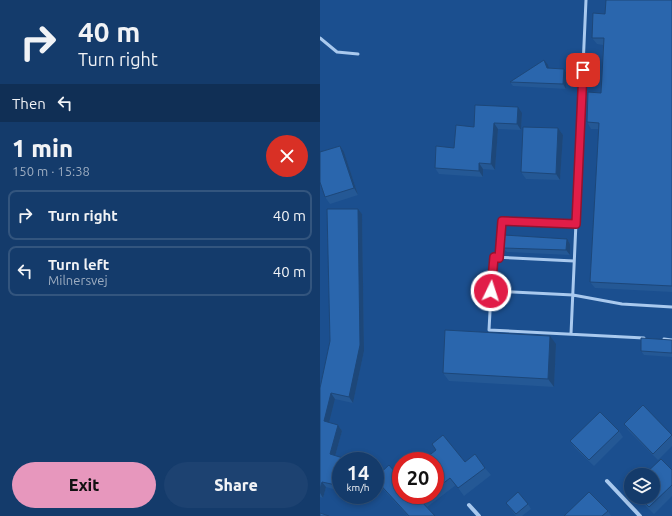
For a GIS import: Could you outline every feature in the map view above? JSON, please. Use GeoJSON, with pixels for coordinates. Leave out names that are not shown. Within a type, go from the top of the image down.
{"type":"FeatureCollection","features":[{"type":"Feature","properties":{"kind":"street"},"geometry":{"type":"LineString","coordinates":[[607,481],[640,516]]}},
{"type":"Feature","properties":{"kind":"street"},"geometry":{"type":"LineString","coordinates":[[469,505],[479,516]]}},
{"type":"Feature","properties":{"kind":"lane"},"geometry":{"type":"LineString","coordinates":[[571,334],[586,0]]}},
{"type":"Feature","properties":{"kind":"lane"},"geometry":{"type":"LineString","coordinates":[[320,38],[337,52],[358,54]]}},
{"type":"Feature","properties":{"kind":"lane"},"geometry":{"type":"LineString","coordinates":[[499,258],[502,221],[576,224]]}},
{"type":"Feature","properties":{"kind":"lane"},"geometry":{"type":"LineString","coordinates":[[574,261],[494,257],[489,330],[649,338]]}},
{"type":"Feature","properties":{"kind":"lane"},"geometry":{"type":"LineString","coordinates":[[491,291],[573,295],[622,304],[672,307]]}},
{"type":"Feature","properties":{"kind":"lane"},"geometry":{"type":"LineString","coordinates":[[656,339],[672,340]]}},
{"type":"Feature","properties":{"kind":"building"},"geometry":{"type":"Polygon","coordinates":[[[606,0],[672,0],[672,286],[590,282],[599,123],[587,122],[588,92],[601,93],[604,38],[592,38],[593,13],[605,14],[606,0]]]}},
{"type":"Feature","properties":{"kind":"building"},"geometry":{"type":"Polygon","coordinates":[[[544,60],[547,68],[564,69],[563,84],[510,82],[544,60]]]}},
{"type":"Feature","properties":{"kind":"building"},"geometry":{"type":"Polygon","coordinates":[[[475,105],[518,107],[517,124],[494,123],[491,164],[479,163],[479,171],[435,168],[436,146],[454,148],[456,125],[474,127],[475,105]]]}},
{"type":"Feature","properties":{"kind":"building"},"geometry":{"type":"Polygon","coordinates":[[[523,127],[558,128],[556,174],[521,172],[523,127]]]}},
{"type":"Feature","properties":{"kind":"building"},"geometry":{"type":"Polygon","coordinates":[[[340,146],[354,188],[325,197],[320,182],[320,152],[340,146]]]}},
{"type":"Feature","properties":{"kind":"building"},"geometry":{"type":"Polygon","coordinates":[[[327,209],[358,209],[360,345],[349,397],[331,393],[324,421],[338,425],[330,454],[332,455],[332,484],[322,482],[320,489],[320,388],[330,341],[327,209]]]}},
{"type":"Feature","properties":{"kind":"building"},"geometry":{"type":"Polygon","coordinates":[[[504,235],[567,239],[566,250],[503,248],[504,235]]]}},
{"type":"Feature","properties":{"kind":"building"},"geometry":{"type":"Polygon","coordinates":[[[445,330],[550,336],[548,379],[443,373],[445,330]]]}},
{"type":"Feature","properties":{"kind":"building"},"geometry":{"type":"Polygon","coordinates":[[[641,338],[672,340],[672,353],[641,351],[641,338]]]}},
{"type":"Feature","properties":{"kind":"building"},"geometry":{"type":"Polygon","coordinates":[[[643,405],[672,435],[653,454],[624,424],[643,405]]]}},
{"type":"Feature","properties":{"kind":"building"},"geometry":{"type":"Polygon","coordinates":[[[600,412],[619,431],[589,460],[570,441],[600,412]]]}},
{"type":"Feature","properties":{"kind":"building"},"geometry":{"type":"Polygon","coordinates":[[[443,435],[465,462],[475,454],[485,468],[458,488],[450,478],[444,483],[444,452],[433,452],[436,450],[432,444],[443,435]]]}},
{"type":"Feature","properties":{"kind":"building"},"geometry":{"type":"Polygon","coordinates":[[[661,459],[672,470],[672,485],[660,496],[660,468],[651,468],[661,459]]]}},
{"type":"Feature","properties":{"kind":"building"},"geometry":{"type":"Polygon","coordinates":[[[389,465],[392,469],[392,498],[384,489],[384,470],[389,465]]]}},
{"type":"Feature","properties":{"kind":"building"},"geometry":{"type":"Polygon","coordinates":[[[518,492],[528,504],[516,514],[506,503],[518,492]]]}},
{"type":"Feature","properties":{"kind":"building"},"geometry":{"type":"Polygon","coordinates":[[[589,492],[608,511],[602,516],[564,516],[589,492]]]}},
{"type":"Feature","properties":{"kind":"building"},"geometry":{"type":"Polygon","coordinates":[[[398,504],[424,504],[435,516],[409,516],[398,504]]]}},
{"type":"Feature","properties":{"kind":"building"},"geometry":{"type":"Polygon","coordinates":[[[320,513],[329,516],[320,516],[320,513]]]}},
{"type":"Feature","properties":{"kind":"route"},"geometry":{"type":"LineString","coordinates":[[491,291],[494,257],[499,258],[502,221],[576,224],[583,70]]}}]}
